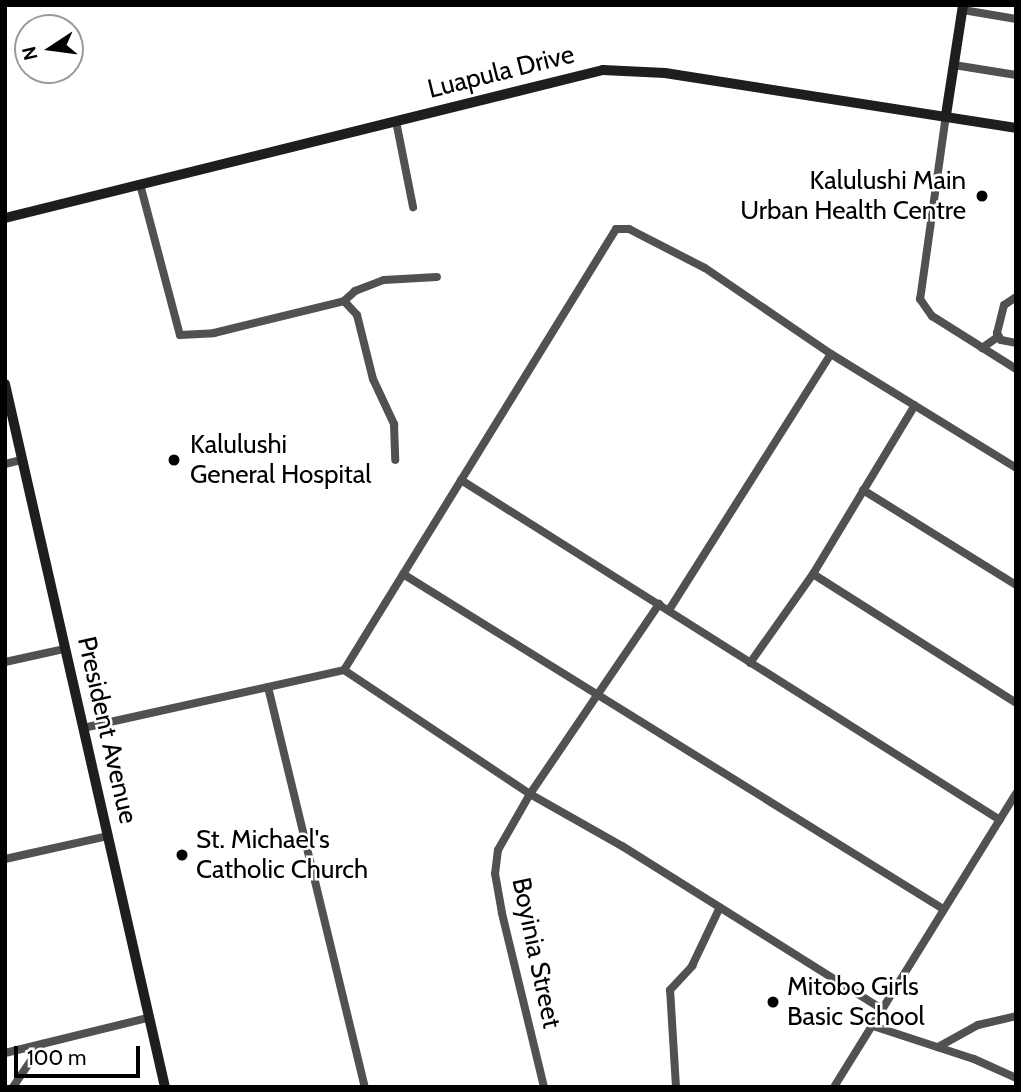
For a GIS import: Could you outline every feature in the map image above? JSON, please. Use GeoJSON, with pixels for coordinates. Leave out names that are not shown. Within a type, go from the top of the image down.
{"type":"FeatureCollection","features":[{"type":"Feature","properties":{"kind":"street"},"geometry":{"type":"LineString","coordinates":[[1016,19],[963,8],[920,299],[932,316],[1016,369]]}},
{"type":"Feature","properties":{"kind":"street"},"geometry":{"type":"LineString","coordinates":[[954,65],[1016,75]]}},
{"type":"Feature","properties":{"kind":"street","name":"Luapula Drive"},"geometry":{"type":"LineString","coordinates":[[5,218],[614,70],[665,73],[1016,128]]}},
{"type":"Feature","properties":{"kind":"street"},"geometry":{"type":"LineString","coordinates":[[396,121],[413,207]]}},
{"type":"Feature","properties":{"kind":"street"},"geometry":{"type":"LineString","coordinates":[[140,184],[180,335],[214,333],[344,301],[355,291],[384,280],[437,277]]}},
{"type":"Feature","properties":{"kind":"street"},"geometry":{"type":"LineString","coordinates":[[83,728],[344,670],[616,229],[629,229],[727,282],[831,354],[1016,468]]}},
{"type":"Feature","properties":{"kind":"street"},"geometry":{"type":"LineString","coordinates":[[982,348],[998,337],[1004,304],[1016,297]]}},
{"type":"Feature","properties":{"kind":"street"},"geometry":{"type":"LineString","coordinates":[[344,301],[357,315],[373,379],[394,424],[395,460]]}},
{"type":"Feature","properties":{"kind":"street"},"geometry":{"type":"LineString","coordinates":[[998,337],[1016,343]]}},
{"type":"Feature","properties":{"kind":"street"},"geometry":{"type":"LineString","coordinates":[[669,610],[831,354]]}},
{"type":"Feature","properties":{"kind":"street","name":"President Avenue"},"geometry":{"type":"LineString","coordinates":[[5,384],[165,1087]]}},
{"type":"Feature","properties":{"kind":"street"},"geometry":{"type":"LineString","coordinates":[[750,663],[813,574],[915,405]]}},
{"type":"Feature","properties":{"kind":"street"},"geometry":{"type":"LineString","coordinates":[[5,464],[21,460]]}},
{"type":"Feature","properties":{"kind":"street"},"geometry":{"type":"LineString","coordinates":[[461,480],[1000,820]]}},
{"type":"Feature","properties":{"kind":"street"},"geometry":{"type":"LineString","coordinates":[[863,490],[1016,585]]}},
{"type":"Feature","properties":{"kind":"street"},"geometry":{"type":"LineString","coordinates":[[402,574],[943,909]]}},
{"type":"Feature","properties":{"kind":"street"},"geometry":{"type":"LineString","coordinates":[[813,574],[1016,703]]}},
{"type":"Feature","properties":{"kind":"street","name":"Boyinia Street"},"geometry":{"type":"LineString","coordinates":[[544,1087],[495,874],[498,850],[530,794],[600,696],[659,604]]}},
{"type":"Feature","properties":{"kind":"street"},"geometry":{"type":"LineString","coordinates":[[5,662],[64,649]]}},
{"type":"Feature","properties":{"kind":"street"},"geometry":{"type":"LineString","coordinates":[[344,670],[530,794],[720,907],[883,1009]]}},
{"type":"Feature","properties":{"kind":"street"},"geometry":{"type":"LineString","coordinates":[[268,687],[365,1087]]}},
{"type":"Feature","properties":{"kind":"street"},"geometry":{"type":"LineString","coordinates":[[834,1087],[1016,794]]}},
{"type":"Feature","properties":{"kind":"street"},"geometry":{"type":"LineString","coordinates":[[5,859],[108,836]]}},
{"type":"Feature","properties":{"kind":"street"},"geometry":{"type":"LineString","coordinates":[[676,1087],[670,990],[692,966],[720,907]]}},
{"type":"Feature","properties":{"kind":"street"},"geometry":{"type":"LineString","coordinates":[[938,1047],[978,1025],[1016,1016]]}},
{"type":"Feature","properties":{"kind":"street"},"geometry":{"type":"LineString","coordinates":[[5,1053],[148,1018]]}},
{"type":"Feature","properties":{"kind":"street"},"geometry":{"type":"LineString","coordinates":[[5,1053],[148,1018]]}},
{"type":"Feature","properties":{"kind":"street"},"geometry":{"type":"LineString","coordinates":[[873,1026],[938,1047],[1016,1078]]}},
{"type":"Feature","properties":{"kind":"street"},"geometry":{"type":"LineString","coordinates":[[13,1087],[42,1044]]}},
{"type":"Feature","properties":{"kind":"place","name":"Kalulushi Main Urban Health Centre"},"geometry":{"type":"Point","coordinates":[982,196]}},
{"type":"Feature","properties":{"kind":"place","name":"Kalulushi General Hospital"},"geometry":{"type":"Point","coordinates":[174,460]}},
{"type":"Feature","properties":{"kind":"place","name":"St. Michael's Catholic Church"},"geometry":{"type":"Point","coordinates":[182,855]}},
{"type":"Feature","properties":{"kind":"place","name":"Mitobo Girls Basic School"},"geometry":{"type":"Point","coordinates":[773,1002]}}]}
